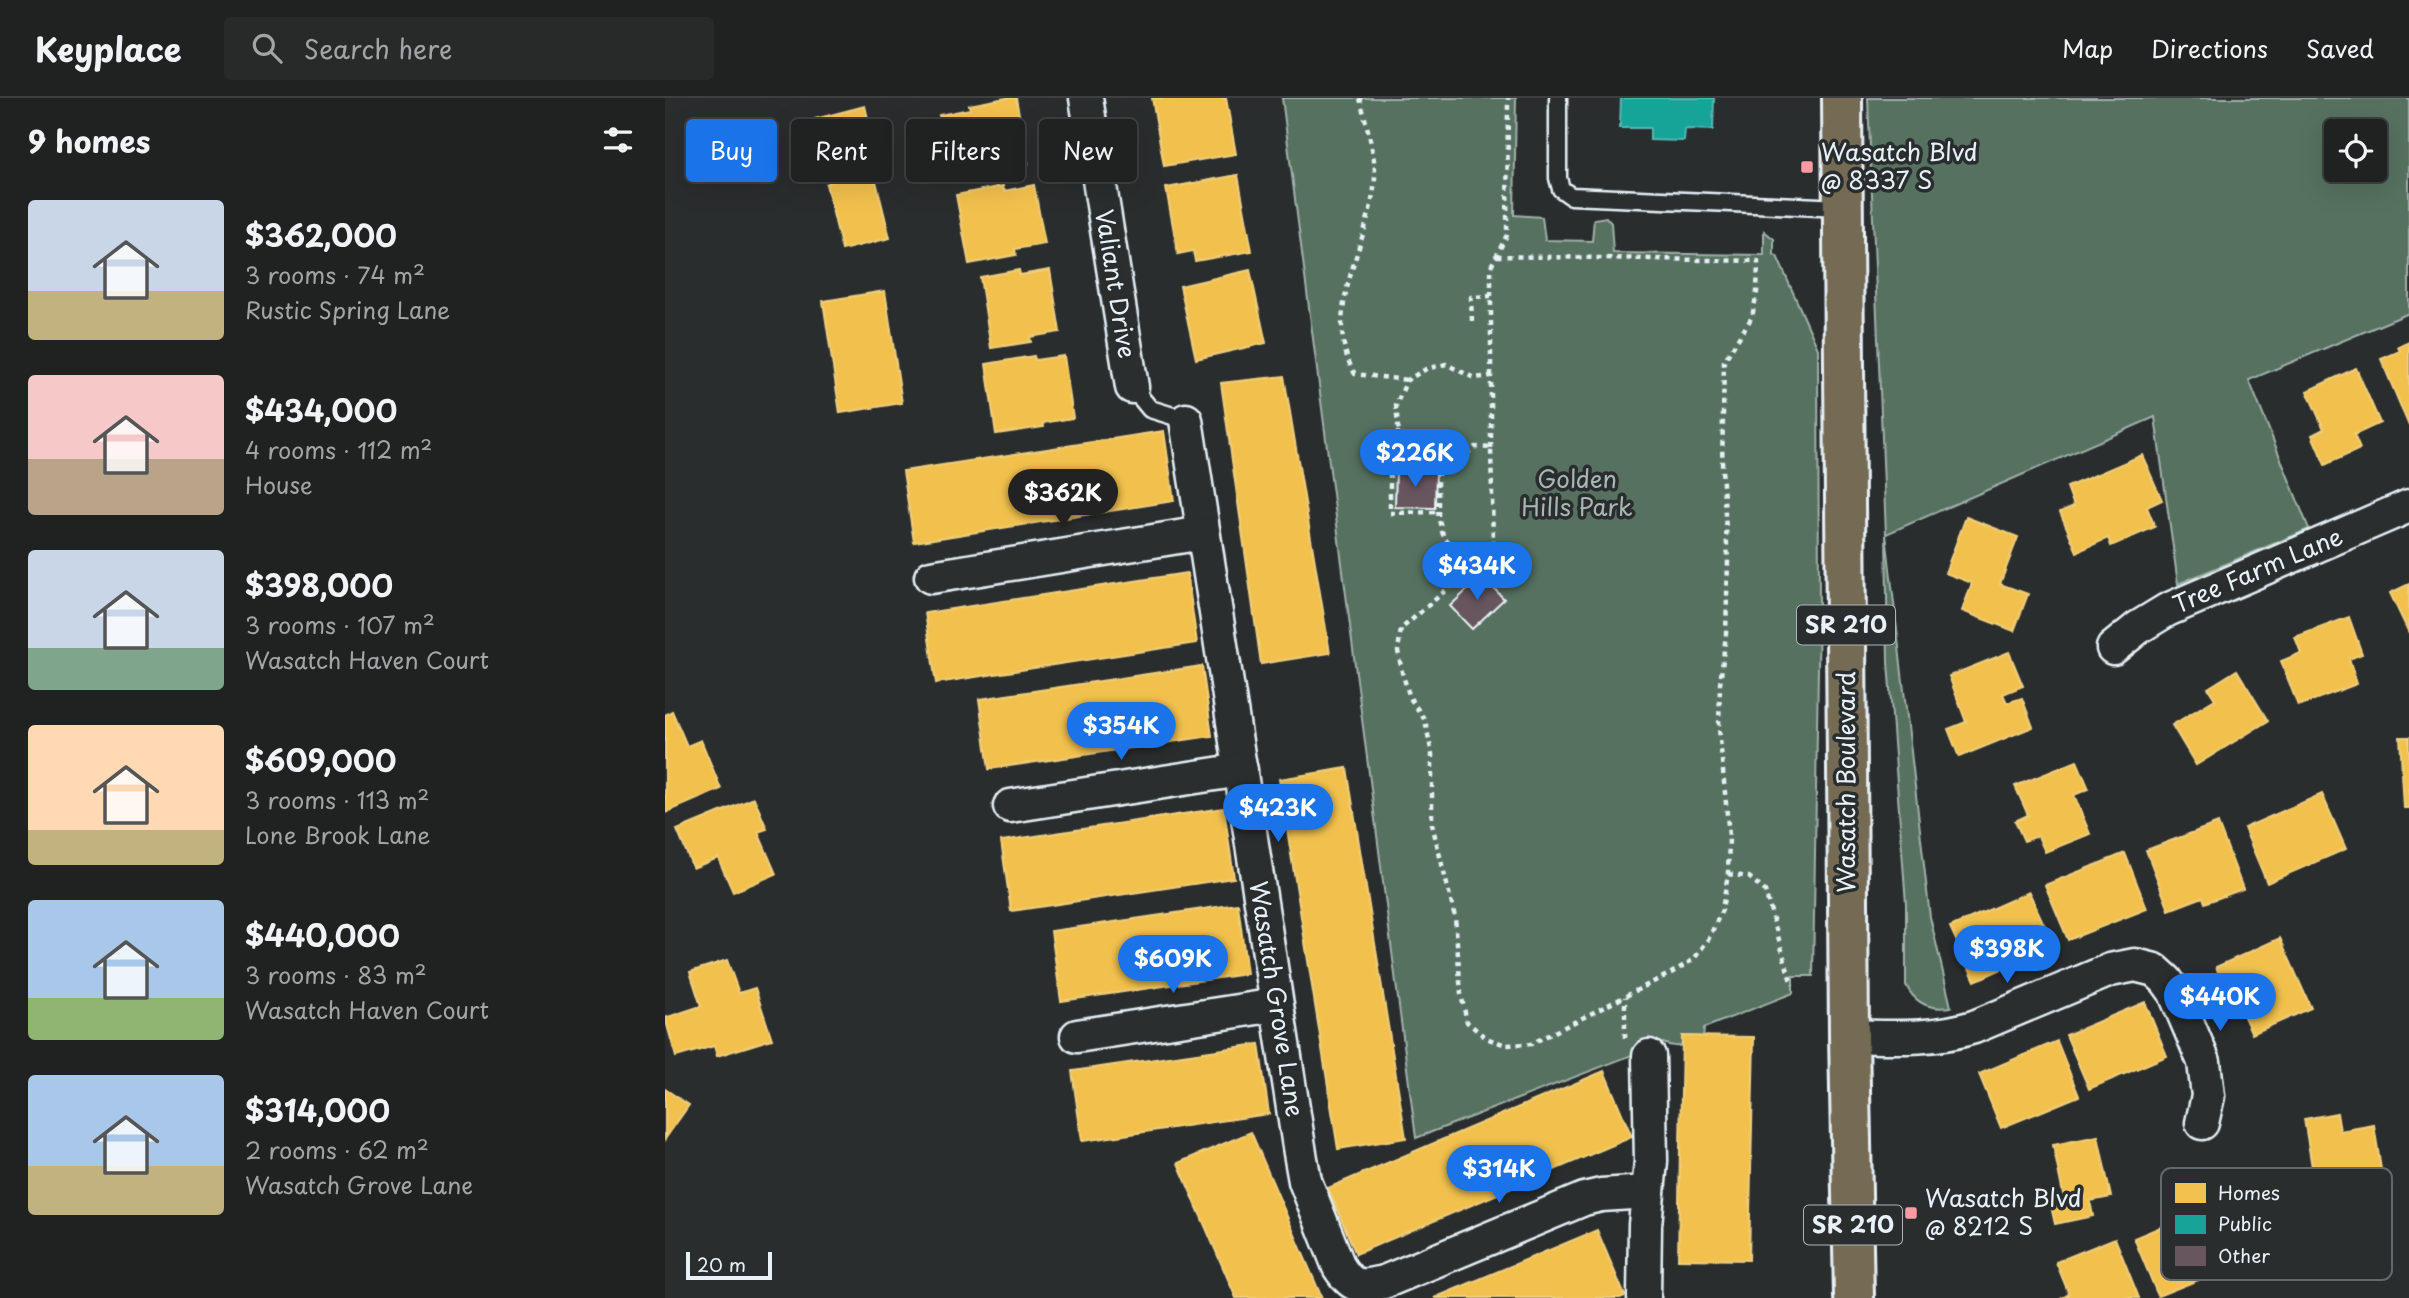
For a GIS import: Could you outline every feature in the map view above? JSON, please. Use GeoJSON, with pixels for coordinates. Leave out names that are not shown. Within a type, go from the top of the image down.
{"type":"FeatureCollection","features":[{"type":"Feature","properties":{"kind":"main road","name":"Wasatch Boulevard"},"geometry":{"type":"LineString","coordinates":[[1842,98],[1849,1036],[1854,1298]]}},
{"type":"Feature","properties":{"kind":"street","name":"Valiant Drive"},"geometry":{"type":"LineString","coordinates":[[1086,98],[1132,387]]}},
{"type":"Feature","properties":{"kind":"street","name":"Wasatch Grove Lane"},"geometry":{"type":"LineString","coordinates":[[1186,420],[1305,1181],[1339,1267],[1346,1278],[1355,1284],[1384,1282],[1584,1199],[1647,1192]]}},
{"type":"Feature","properties":{"kind":"street","name":"Tree Farm Lane"},"geometry":{"type":"LineString","coordinates":[[2113,648],[2139,627],[2167,610],[2409,506]]}},
{"type":"Feature","properties":{"kind":"street"},"geometry":{"type":"LineString","coordinates":[[931,577],[1203,533]]}},
{"type":"Feature","properties":{"kind":"street"},"geometry":{"type":"LineString","coordinates":[[1010,806],[1241,770]]}},
{"type":"Feature","properties":{"kind":"street"},"geometry":{"type":"LineString","coordinates":[[1849,1036],[1922,1037],[1952,1034],[2110,970],[2135,965],[2155,970],[2166,979],[2174,991],[2204,1062],[2208,1096],[2202,1123]]}},
{"type":"Feature","properties":{"kind":"street"},"geometry":{"type":"LineString","coordinates":[[1077,1036],[1276,1006]]}},
{"type":"Feature","properties":{"kind":"street"},"geometry":{"type":"LineString","coordinates":[[1637,1053],[1651,1161],[1647,1192],[1644,1298]]}},
{"type":"Feature","properties":{"kind":"lane"},"geometry":{"type":"LineString","coordinates":[[1558,98],[1558,178],[1562,189],[1571,197],[1844,208]]}},
{"type":"Feature","properties":{"kind":"lane","name":"Wasatch Grove Lane"},"geometry":{"type":"LineString","coordinates":[[1132,387],[1150,409],[1186,420]]}},
{"type":"Feature","properties":{"kind":"path"},"geometry":{"type":"LineString","coordinates":[[1360,98],[1375,175],[1371,205],[1345,292],[1345,357],[1355,374],[1406,380],[1426,369],[1446,364],[1474,378],[1491,376]]}},
{"type":"Feature","properties":{"kind":"path"},"geometry":{"type":"LineString","coordinates":[[1496,256],[1758,261],[1757,292],[1752,317],[1724,361],[1722,469],[1728,560],[1719,728],[1729,836],[1728,874],[1722,910],[1708,940],[1694,959],[1531,1044],[1506,1045],[1486,1038],[1467,1022],[1461,994],[1455,917],[1432,824],[1432,754],[1425,720],[1410,698],[1398,652],[1401,629],[1483,558],[1493,543],[1491,266],[1496,256],[1507,235],[1508,98]]}},
{"type":"Feature","properties":{"kind":"path"},"geometry":{"type":"LineString","coordinates":[[1472,321],[1471,297],[1491,296]]}},
{"type":"Feature","properties":{"kind":"path"},"geometry":{"type":"LineString","coordinates":[[1398,465],[1396,405],[1406,380]]}},
{"type":"Feature","properties":{"kind":"path"},"geometry":{"type":"LineString","coordinates":[[1398,426],[1407,448],[1425,460],[1438,464]]}},
{"type":"Feature","properties":{"kind":"path"},"geometry":{"type":"LineString","coordinates":[[1438,512],[1390,513],[1389,466],[1438,464],[1463,457],[1475,447],[1492,448]]}},
{"type":"Feature","properties":{"kind":"path"},"geometry":{"type":"LineString","coordinates":[[1438,464],[1438,512],[1443,535],[1470,570]]}},
{"type":"Feature","properties":{"kind":"path"},"geometry":{"type":"LineString","coordinates":[[1728,874],[1749,877],[1765,891],[1792,985]]}},
{"type":"Feature","properties":{"kind":"path"},"geometry":{"type":"LineString","coordinates":[[1625,996],[1637,1053]]}},
{"type":"Feature","properties":{"kind":"green space","name":"Golden Hills Park"},"geometry":{"type":"Polygon","coordinates":[[[1282,98],[1516,98],[1514,215],[1542,217],[1545,240],[1592,241],[1594,219],[1606,217],[1611,223],[1613,253],[1764,255],[1764,231],[1774,239],[1774,255],[1777,256],[1818,349],[1819,608],[1813,976],[1793,976],[1793,993],[1704,1028],[1703,1038],[1678,1046],[1663,1043],[1416,1138],[1282,98]]]}},
{"type":"Feature","properties":{"kind":"green space"},"geometry":{"type":"Polygon","coordinates":[[[1868,98],[2409,98],[2409,313],[2249,380],[2309,529],[2178,584],[2155,417],[1886,534],[1868,98]]]}},
{"type":"Feature","properties":{"kind":"green space"},"geometry":{"type":"Polygon","coordinates":[[[1886,534],[1930,917],[1951,1007],[1937,1008],[1924,1004],[1914,997],[1906,985],[1906,904],[1888,662],[1886,534]]]}},
{"type":"Feature","properties":{"kind":"building: Homes"},"geometry":{"type":"Polygon","coordinates":[[[1016,98],[1020,119],[940,119],[939,115],[970,109],[969,105],[1016,98]]]}},
{"type":"Feature","properties":{"kind":"building: Homes"},"geometry":{"type":"Polygon","coordinates":[[[1152,98],[1226,98],[1236,154],[1164,166],[1152,98]]]}},
{"type":"Feature","properties":{"kind":"building: Homes"},"geometry":{"type":"Polygon","coordinates":[[[865,106],[868,119],[815,119],[865,106]]]}},
{"type":"Feature","properties":{"kind":"building: Homes"},"geometry":{"type":"Polygon","coordinates":[[[1238,175],[1252,251],[1195,261],[1193,251],[1178,254],[1166,188],[1238,175]]]}},
{"type":"Feature","properties":{"kind":"building: Homes"},"geometry":{"type":"Polygon","coordinates":[[[876,182],[890,238],[842,250],[826,184],[876,182]]]}},
{"type":"Feature","properties":{"kind":"building: Homes"},"geometry":{"type":"Polygon","coordinates":[[[1034,185],[1045,244],[1015,249],[1016,255],[969,264],[956,195],[1003,186],[1004,191],[1034,185]]]}},
{"type":"Feature","properties":{"kind":"building: Homes"},"geometry":{"type":"Polygon","coordinates":[[[1019,270],[1020,275],[1050,270],[1060,332],[1030,337],[1031,342],[991,348],[980,277],[1019,270]]]}},
{"type":"Feature","properties":{"kind":"building: Homes"},"geometry":{"type":"Polygon","coordinates":[[[1250,270],[1266,343],[1196,359],[1180,286],[1250,270]]]}},
{"type":"Feature","properties":{"kind":"building: Homes"},"geometry":{"type":"Polygon","coordinates":[[[885,291],[902,403],[840,413],[823,301],[885,291]]]}},
{"type":"Feature","properties":{"kind":"building: Homes"},"geometry":{"type":"Polygon","coordinates":[[[2409,342],[2409,426],[2381,359],[2400,351],[2398,347],[2409,342]]]}},
{"type":"Feature","properties":{"kind":"building: Homes"},"geometry":{"type":"Polygon","coordinates":[[[1034,356],[1035,360],[1064,356],[1073,418],[1043,423],[1044,427],[996,434],[986,364],[1034,356]]]}},
{"type":"Feature","properties":{"kind":"building: Homes"},"geometry":{"type":"Polygon","coordinates":[[[2356,368],[2380,423],[2354,435],[2360,449],[2325,465],[2312,435],[2324,429],[2307,391],[2356,368]]]}},
{"type":"Feature","properties":{"kind":"building: Homes"},"geometry":{"type":"Polygon","coordinates":[[[1284,376],[1330,653],[1261,664],[1221,383],[1284,376]]]}},
{"type":"Feature","properties":{"kind":"building: Homes"},"geometry":{"type":"Polygon","coordinates":[[[1164,431],[1174,501],[914,542],[903,471],[1164,431]]]}},
{"type":"Feature","properties":{"kind":"building: Homes"},"geometry":{"type":"Polygon","coordinates":[[[2142,455],[2162,500],[2147,507],[2155,527],[2111,546],[2108,538],[2077,552],[2060,512],[2074,506],[2067,487],[2142,455]]]}},
{"type":"Feature","properties":{"kind":"building: Homes"},"geometry":{"type":"Polygon","coordinates":[[[1966,517],[2018,537],[2000,584],[2028,594],[2014,631],[1962,611],[1972,583],[1945,573],[1966,517]]]}},
{"type":"Feature","properties":{"kind":"building: Homes"},"geometry":{"type":"Polygon","coordinates":[[[1187,573],[1197,643],[936,683],[925,613],[1187,573]]]}},
{"type":"Feature","properties":{"kind":"building: Homes"},"geometry":{"type":"Polygon","coordinates":[[[2409,584],[2409,633],[2390,593],[2409,584]]]}},
{"type":"Feature","properties":{"kind":"building: Homes"},"geometry":{"type":"Polygon","coordinates":[[[2349,617],[2362,654],[2349,659],[2357,684],[2298,706],[2281,661],[2301,653],[2295,637],[2349,617]]]}},
{"type":"Feature","properties":{"kind":"building: Homes"},"geometry":{"type":"Polygon","coordinates":[[[2009,652],[2023,686],[2003,694],[2007,703],[2022,698],[2033,727],[1959,757],[1948,729],[1966,722],[1949,676],[2009,652]]]}},
{"type":"Feature","properties":{"kind":"building: Homes"},"geometry":{"type":"Polygon","coordinates":[[[1202,666],[1212,736],[989,769],[979,699],[1202,666]]]}},
{"type":"Feature","properties":{"kind":"building: Homes"},"geometry":{"type":"Polygon","coordinates":[[[2237,670],[2268,721],[2196,765],[2172,725],[2215,699],[2208,688],[2237,670]]]}},
{"type":"Feature","properties":{"kind":"building: Homes"},"geometry":{"type":"Polygon","coordinates":[[[672,711],[687,746],[701,740],[721,789],[665,813],[665,715],[672,711]]]}},
{"type":"Feature","properties":{"kind":"building: Homes"},"geometry":{"type":"Polygon","coordinates":[[[2400,737],[2409,737],[2409,808],[2404,808],[2400,737]]]}},
{"type":"Feature","properties":{"kind":"building: Homes"},"geometry":{"type":"Polygon","coordinates":[[[2077,761],[2089,789],[2074,795],[2090,834],[2045,852],[2038,836],[2024,841],[2015,821],[2028,815],[2015,786],[2077,761]]]}},
{"type":"Feature","properties":{"kind":"building: Homes"},"geometry":{"type":"Polygon","coordinates":[[[1347,768],[1406,1138],[1338,1149],[1279,779],[1347,768]]]}},
{"type":"Feature","properties":{"kind":"building: Homes"},"geometry":{"type":"Polygon","coordinates":[[[2322,794],[2346,849],[2267,883],[2244,828],[2322,794]]]}},
{"type":"Feature","properties":{"kind":"building: Homes"},"geometry":{"type":"Polygon","coordinates":[[[754,798],[767,829],[758,832],[776,874],[733,892],[718,858],[693,868],[677,830],[754,798]]]}},
{"type":"Feature","properties":{"kind":"building: Homes"},"geometry":{"type":"Polygon","coordinates":[[[1224,808],[1234,878],[1011,911],[1001,841],[1224,808]]]}},
{"type":"Feature","properties":{"kind":"building: Homes"},"geometry":{"type":"Polygon","coordinates":[[[2218,823],[2243,889],[2205,903],[2203,897],[2169,910],[2146,850],[2218,823]]]}},
{"type":"Feature","properties":{"kind":"building: Homes"},"geometry":{"type":"Polygon","coordinates":[[[2125,853],[2147,909],[2068,940],[2045,885],[2125,853]]]}},
{"type":"Feature","properties":{"kind":"building: Homes"},"geometry":{"type":"Polygon","coordinates":[[[2029,892],[2054,946],[1975,981],[1950,927],[2029,892]]]}},
{"type":"Feature","properties":{"kind":"building: Homes"},"geometry":{"type":"Polygon","coordinates":[[[1238,904],[1247,974],[1061,1001],[1051,931],[1238,904]]]}},
{"type":"Feature","properties":{"kind":"building: Homes"},"geometry":{"type":"Polygon","coordinates":[[[2280,938],[2311,1008],[2252,1034],[2237,1002],[2232,1004],[2216,967],[2280,938]]]}},
{"type":"Feature","properties":{"kind":"building: Homes"},"geometry":{"type":"Polygon","coordinates":[[[727,960],[739,993],[755,988],[772,1039],[717,1056],[714,1046],[676,1057],[665,1018],[701,1006],[690,972],[727,960]]]}},
{"type":"Feature","properties":{"kind":"building: Homes"},"geometry":{"type":"Polygon","coordinates":[[[2145,1002],[2167,1056],[2089,1089],[2066,1035],[2145,1002]]]}},
{"type":"Feature","properties":{"kind":"building: Homes"},"geometry":{"type":"Polygon","coordinates":[[[1682,1036],[1754,1037],[1749,1260],[1678,1259],[1682,1036]]]}},
{"type":"Feature","properties":{"kind":"building: Homes"},"geometry":{"type":"Polygon","coordinates":[[[2057,1041],[2079,1096],[2001,1128],[1979,1074],[2057,1041]]]}},
{"type":"Feature","properties":{"kind":"building: Homes"},"geometry":{"type":"Polygon","coordinates":[[[1259,1044],[1269,1114],[1082,1141],[1072,1071],[1259,1044]]]}},
{"type":"Feature","properties":{"kind":"building: Homes"},"geometry":{"type":"Polygon","coordinates":[[[1604,1071],[1632,1137],[1356,1254],[1328,1188],[1604,1071]]]}},
{"type":"Feature","properties":{"kind":"building: Homes"},"geometry":{"type":"Polygon","coordinates":[[[665,1089],[689,1105],[665,1139],[665,1089]]]}},
{"type":"Feature","properties":{"kind":"building: Homes"},"geometry":{"type":"Polygon","coordinates":[[[2337,1113],[2340,1131],[2374,1125],[2381,1168],[2312,1168],[2304,1119],[2337,1113]]]}},
{"type":"Feature","properties":{"kind":"building: Homes"},"geometry":{"type":"Polygon","coordinates":[[[1251,1132],[1322,1298],[1236,1298],[1178,1163],[1251,1132]]]}},
{"type":"Feature","properties":{"kind":"building: Homes"},"geometry":{"type":"Polygon","coordinates":[[[2098,1136],[2111,1197],[2090,1201],[2093,1216],[2055,1224],[2050,1202],[2064,1199],[2053,1145],[2098,1136]]]}},
{"type":"Feature","properties":{"kind":"building: Homes"},"geometry":{"type":"Polygon","coordinates":[[[2161,1227],[2161,1280],[2198,1280],[2158,1296],[2134,1238],[2161,1227]]]}},
{"type":"Feature","properties":{"kind":"building: Homes"},"geometry":{"type":"Polygon","coordinates":[[[1597,1230],[1625,1296],[1434,1298],[1597,1230]]]}},
{"type":"Feature","properties":{"kind":"building: Homes"},"geometry":{"type":"Polygon","coordinates":[[[2115,1238],[2139,1298],[2062,1298],[2069,1294],[2056,1262],[2115,1238]]]}},
{"type":"Feature","properties":{"kind":"building: Public"},"geometry":{"type":"Polygon","coordinates":[[[1621,98],[1714,98],[1713,130],[1685,129],[1684,141],[1650,140],[1650,128],[1620,128],[1621,98]]]}},
{"type":"Feature","properties":{"kind":"building: Other"},"geometry":{"type":"Polygon","coordinates":[[[1396,469],[1436,470],[1435,508],[1395,507],[1396,469]]]}},
{"type":"Feature","properties":{"kind":"building: Other"},"geometry":{"type":"Polygon","coordinates":[[[1482,576],[1504,599],[1472,629],[1450,606],[1482,576]]]}},
{"type":"Feature","properties":{"kind":"place","name":"Wasatch Blvd @ 8337 S"},"geometry":{"type":"Point","coordinates":[1807,167]}},
{"type":"Feature","properties":{"kind":"place","name":"Wasatch Blvd @ 8212 S"},"geometry":{"type":"Point","coordinates":[1911,1213]}}]}
